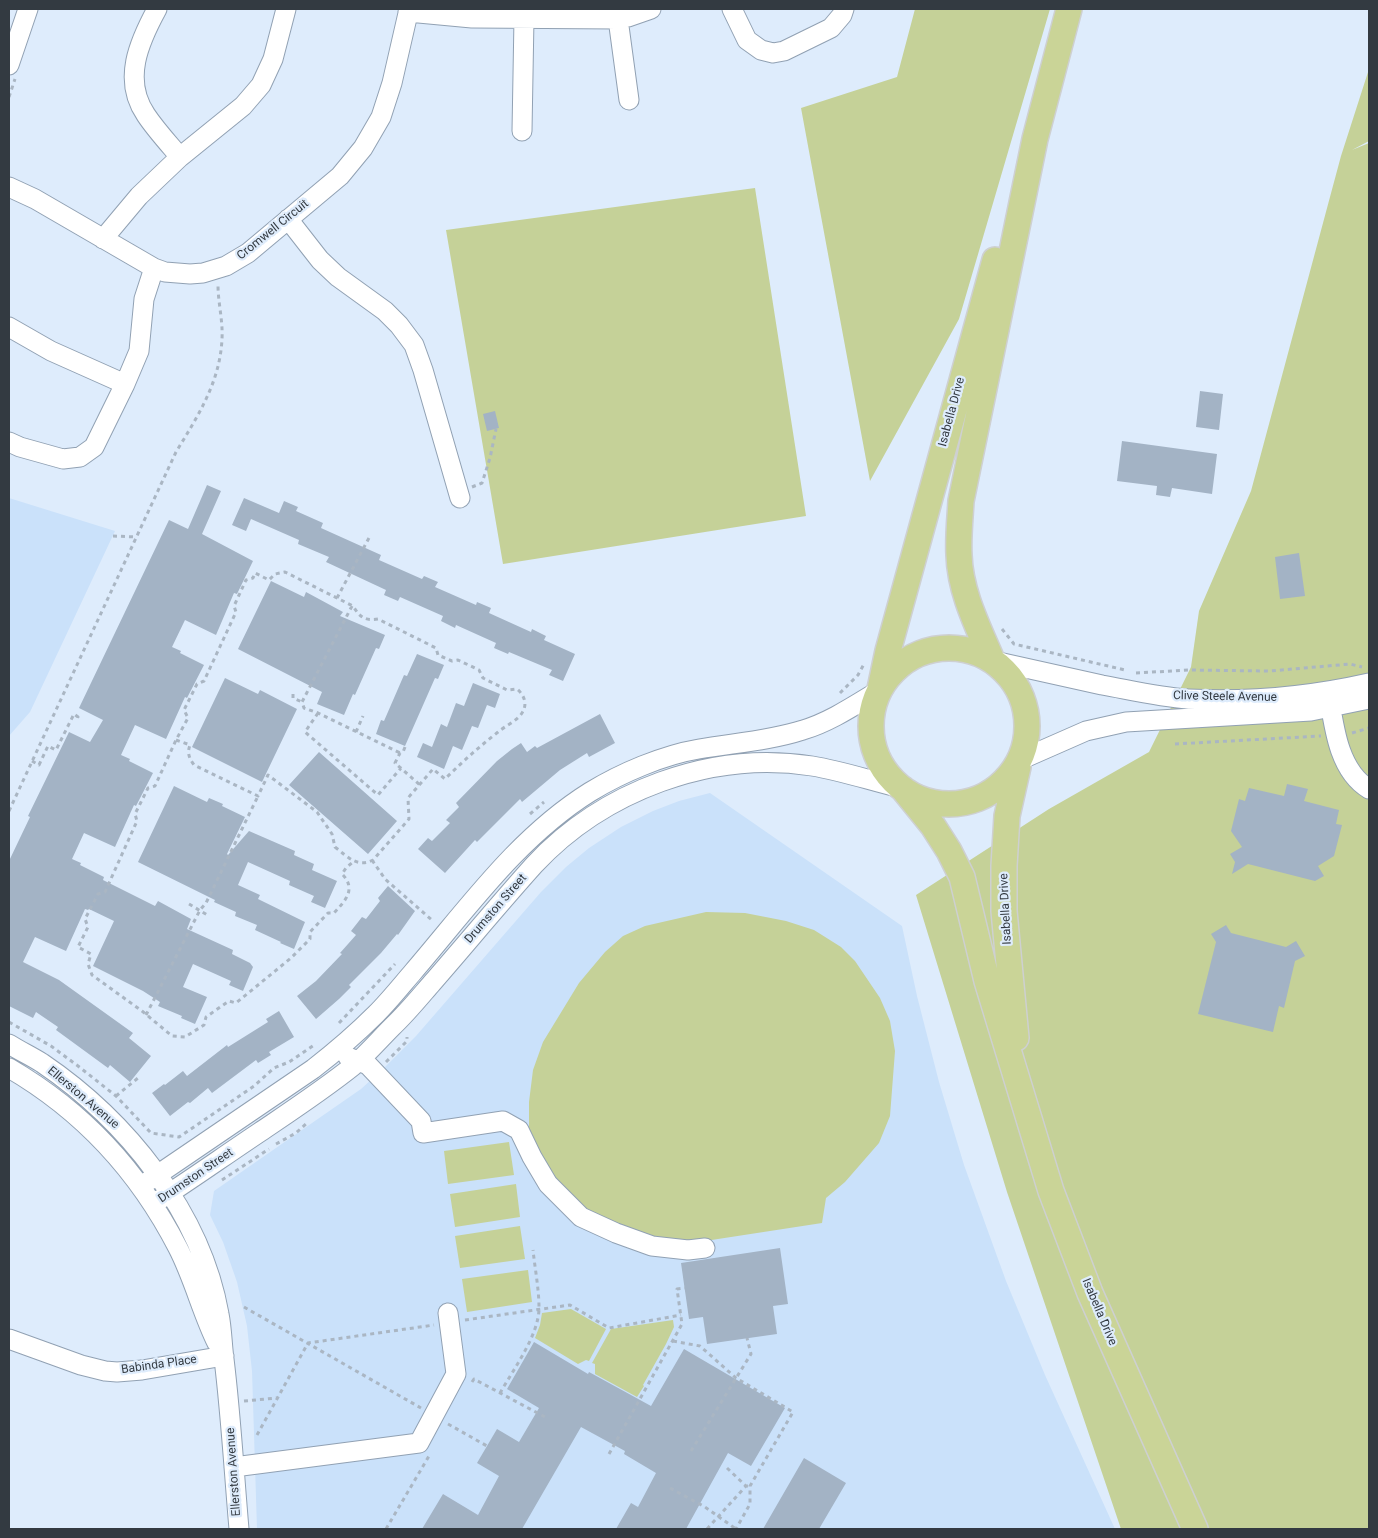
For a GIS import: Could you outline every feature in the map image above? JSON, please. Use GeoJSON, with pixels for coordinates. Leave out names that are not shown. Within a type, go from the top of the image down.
{"type":"FeatureCollection","features":[{"type":"Feature","properties":{"kind":"main road","name":"Isabella Drive"},"geometry":{"type":"LineString","coordinates":[[880,690],[888,651],[970,345],[998,246],[1034,139],[1069,9]]}},
{"type":"Feature","properties":{"kind":"main road","name":"Isabella Drive"},"geometry":{"type":"LineString","coordinates":[[993,661],[970,608],[963,582],[959,556],[961,501],[1034,139]]}},
{"type":"Feature","properties":{"kind":"main road"},"geometry":{"type":"LineString","coordinates":[[947,647],[974,651],[993,661],[1007,673],[1016,684],[1022,696],[1028,722],[1027,736],[1020,761],[1012,774],[997,788],[967,803],[934,803],[914,796],[902,789],[884,770],[873,745],[872,717],[874,703],[880,690],[896,668],[920,653],[947,647]]}},
{"type":"Feature","properties":{"kind":"main road","name":"Isabella Drive"},"geometry":{"type":"LineString","coordinates":[[1020,761],[1007,816],[1004,866],[1004,912],[1020,1087]]}},
{"type":"Feature","properties":{"kind":"main road","name":"Isabella Drive"},"geometry":{"type":"LineString","coordinates":[[902,789],[933,826],[949,851],[962,877],[987,981],[1051,1191],[1090,1293],[1195,1529]]}},
{"type":"Feature","properties":{"kind":"street"},"geometry":{"type":"LineString","coordinates":[[9,65],[28,9]]}},
{"type":"Feature","properties":{"kind":"street"},"geometry":{"type":"LineString","coordinates":[[157,9],[147,26],[135,60],[134,83],[140,105],[146,115],[180,158]]}},
{"type":"Feature","properties":{"kind":"street"},"geometry":{"type":"LineString","coordinates":[[104,239],[139,196],[180,158],[243,106],[261,85],[273,59],[286,9]]}},
{"type":"Feature","properties":{"kind":"street"},"geometry":{"type":"LineString","coordinates":[[408,11],[472,18],[618,19],[628,18],[650,9]]}},
{"type":"Feature","properties":{"kind":"street"},"geometry":{"type":"LineString","coordinates":[[732,9],[747,40],[761,50],[773,52],[784,51],[831,28],[842,15],[844,9]]}},
{"type":"Feature","properties":{"kind":"street","name":"Cromwell Circuit"},"geometry":{"type":"LineString","coordinates":[[9,188],[35,199],[154,268],[165,272],[202,273],[226,266],[248,253],[340,176],[363,148],[381,117],[392,83],[408,11]]}},
{"type":"Feature","properties":{"kind":"street"},"geometry":{"type":"LineString","coordinates":[[522,131],[524,18]]}},
{"type":"Feature","properties":{"kind":"street"},"geometry":{"type":"LineString","coordinates":[[618,19],[629,100]]}},
{"type":"Feature","properties":{"kind":"street"},"geometry":{"type":"LineString","coordinates":[[288,219],[320,260],[338,277],[385,311],[414,344],[459,495]]}},
{"type":"Feature","properties":{"kind":"street"},"geometry":{"type":"LineString","coordinates":[[9,442],[63,460],[80,457],[94,447],[139,351],[144,299],[154,268]]}},
{"type":"Feature","properties":{"kind":"street"},"geometry":{"type":"LineString","coordinates":[[9,327],[51,351],[125,384]]}},
{"type":"Feature","properties":{"kind":"street","name":"Clive Steele Avenue"},"geometry":{"type":"LineString","coordinates":[[993,661],[1134,691],[1187,699],[1248,699],[1288,705]]}},
{"type":"Feature","properties":{"kind":"street","name":"Clive Steele Avenue"},"geometry":{"type":"LineString","coordinates":[[1329,700],[1369,683]]}},
{"type":"Feature","properties":{"kind":"street","name":"Drumston Street"},"geometry":{"type":"LineString","coordinates":[[141,1186],[335,1052],[377,1014],[516,852],[551,819],[591,792],[634,770],[676,755],[697,749],[762,740],[803,730],[842,713],[880,690]]}},
{"type":"Feature","properties":{"kind":"street","name":"Clive Steele Avenue"},"geometry":{"type":"LineString","coordinates":[[1020,761],[1086,730],[1126,722],[1329,700],[1369,699]]}},
{"type":"Feature","properties":{"kind":"street"},"geometry":{"type":"LineString","coordinates":[[1329,700],[1338,743],[1349,771],[1361,784],[1369,789]]}},
{"type":"Feature","properties":{"kind":"street","name":"Drumston Street"},"geometry":{"type":"LineString","coordinates":[[153,1204],[309,1100],[358,1061],[395,1024],[535,864],[567,834],[603,809],[642,789],[674,777],[707,769],[742,764],[776,763],[811,766],[845,772],[902,789]]}},
{"type":"Feature","properties":{"kind":"street","name":"Ellerston Avenue"},"geometry":{"type":"LineString","coordinates":[[9,1044],[40,1062],[104,1112],[158,1175],[193,1233],[209,1272],[219,1314],[229,1403],[239,1529]]}},
{"type":"Feature","properties":{"kind":"street"},"geometry":{"type":"LineString","coordinates":[[335,1052],[368,1065],[421,1121],[423,1133],[504,1120],[518,1130],[548,1184],[581,1216],[616,1233],[652,1246],[688,1250],[705,1248]]}},
{"type":"Feature","properties":{"kind":"street","name":"Ellerston Avenue"},"geometry":{"type":"LineString","coordinates":[[9,1068],[66,1107],[86,1124],[106,1144],[141,1186],[179,1249],[190,1273],[209,1327],[224,1356]]}},
{"type":"Feature","properties":{"kind":"street"},"geometry":{"type":"LineString","coordinates":[[234,1467],[418,1443],[456,1374],[448,1313]]}},
{"type":"Feature","properties":{"kind":"street","name":"Babinda Place"},"geometry":{"type":"LineString","coordinates":[[9,1339],[82,1365],[117,1372],[142,1370],[224,1356]]}},
{"type":"Feature","properties":{"kind":"path"},"geometry":{"type":"LineString","coordinates":[[9,811],[176,452],[205,405],[222,349],[223,336],[218,301],[218,278]]}},
{"type":"Feature","properties":{"kind":"path"},"geometry":{"type":"LineString","coordinates":[[459,495],[482,483],[496,429]]}},
{"type":"Feature","properties":{"kind":"path"},"geometry":{"type":"LineString","coordinates":[[113,536],[136,537]]}},
{"type":"Feature","properties":{"kind":"path"},"geometry":{"type":"LineString","coordinates":[[337,598],[370,536]]}},
{"type":"Feature","properties":{"kind":"path"},"geometry":{"type":"LineString","coordinates":[[146,1015],[200,910],[206,903],[268,775],[317,812],[332,834],[336,847],[354,861],[366,863],[372,860],[409,819],[408,798],[433,769],[445,779],[473,752],[520,716],[525,708],[524,698],[517,690],[507,690],[483,678],[479,670],[458,660],[452,661],[438,655],[436,648],[378,619],[370,620],[358,614],[355,608],[337,598],[285,572],[275,574],[269,580],[255,573],[253,578],[246,580],[234,606],[236,612],[204,681],[197,684],[184,710],[188,718],[156,786],[148,788],[135,814],[137,820],[105,892],[98,894],[85,920],[88,927],[78,947],[91,954],[88,964],[92,975],[172,1036],[184,1037],[204,1025],[206,1017],[228,1001],[236,1003],[291,958],[310,939],[310,932],[328,912],[334,913],[348,897],[350,888],[342,874],[354,861]]}},
{"type":"Feature","properties":{"kind":"path"},"geometry":{"type":"LineString","coordinates":[[352,606],[302,702],[304,708],[400,752]]}},
{"type":"Feature","properties":{"kind":"path"},"geometry":{"type":"LineString","coordinates":[[998,624],[1014,644],[1126,670]]}},
{"type":"Feature","properties":{"kind":"path"},"geometry":{"type":"LineString","coordinates":[[838,695],[858,676],[864,662]]}},
{"type":"Feature","properties":{"kind":"path"},"geometry":{"type":"LineString","coordinates":[[1135,673],[1189,670],[1270,671],[1350,664],[1369,670]]}},
{"type":"Feature","properties":{"kind":"path"},"geometry":{"type":"LineString","coordinates":[[293,694],[293,698],[302,702]]}},
{"type":"Feature","properties":{"kind":"path"},"geometry":{"type":"LineString","coordinates":[[318,713],[305,732],[378,795],[401,768]]}},
{"type":"Feature","properties":{"kind":"path"},"geometry":{"type":"LineString","coordinates":[[32,762],[38,765],[48,746],[56,750],[74,714],[78,716],[76,719]]}},
{"type":"Feature","properties":{"kind":"path"},"geometry":{"type":"LineString","coordinates":[[356,732],[364,716]]}},
{"type":"Feature","properties":{"kind":"path"},"geometry":{"type":"LineString","coordinates":[[1349,733],[1361,732],[1369,728]]}},
{"type":"Feature","properties":{"kind":"path"},"geometry":{"type":"LineString","coordinates":[[1175,744],[1322,736]]}},
{"type":"Feature","properties":{"kind":"path"},"geometry":{"type":"LineString","coordinates":[[176,740],[190,745],[188,753],[194,765],[258,796]]}},
{"type":"Feature","properties":{"kind":"path"},"geometry":{"type":"LineString","coordinates":[[405,747],[403,752],[400,752],[395,763],[420,785]]}},
{"type":"Feature","properties":{"kind":"path"},"geometry":{"type":"LineString","coordinates":[[372,860],[385,880],[433,921],[427,928]]}},
{"type":"Feature","properties":{"kind":"path"},"geometry":{"type":"LineString","coordinates":[[189,904],[209,916]]}},
{"type":"Feature","properties":{"kind":"path"},"geometry":{"type":"LineString","coordinates":[[335,1027],[396,963]]}},
{"type":"Feature","properties":{"kind":"path"},"geometry":{"type":"LineString","coordinates":[[9,1022],[50,1046],[78,1066],[116,1096],[150,1133],[179,1137],[254,1086],[274,1068],[289,1062],[316,1043]]}},
{"type":"Feature","properties":{"kind":"path"},"geometry":{"type":"LineString","coordinates":[[116,1096],[138,1078]]}},
{"type":"Feature","properties":{"kind":"path"},"geometry":{"type":"LineString","coordinates":[[220,1181],[296,1133],[306,1123]]}},
{"type":"Feature","properties":{"kind":"path"},"geometry":{"type":"LineString","coordinates":[[500,1393],[534,1334],[538,1322],[539,1309],[533,1250]]}},
{"type":"Feature","properties":{"kind":"path"},"geometry":{"type":"LineString","coordinates":[[609,1454],[682,1324],[677,1289],[685,1288]]}},
{"type":"Feature","properties":{"kind":"path"},"geometry":{"type":"LineString","coordinates":[[570,1305],[610,1328],[681,1315]]}},
{"type":"Feature","properties":{"kind":"path"},"geometry":{"type":"LineString","coordinates":[[244,1307],[486,1446]]}},
{"type":"Feature","properties":{"kind":"path"},"geometry":{"type":"LineString","coordinates":[[691,1451],[750,1354],[747,1338]]}},
{"type":"Feature","properties":{"kind":"path"},"geometry":{"type":"LineString","coordinates":[[673,1341],[700,1346],[736,1378],[793,1412],[748,1486],[707,1529]]}},
{"type":"Feature","properties":{"kind":"path"},"geometry":{"type":"LineString","coordinates":[[257,1435],[308,1343]]}},
{"type":"Feature","properties":{"kind":"path"},"geometry":{"type":"LineString","coordinates":[[474,1379],[545,1417]]}},
{"type":"Feature","properties":{"kind":"path"},"geometry":{"type":"LineString","coordinates":[[670,1488],[705,1507],[736,1529],[750,1504],[748,1486],[726,1468]]}},
{"type":"Feature","properties":{"kind":"shaded area"},"geometry":{"type":"Polygon","coordinates":[[[9,498],[115,531],[30,712],[9,736],[9,498]]]}},
{"type":"Feature","properties":{"kind":"shaded area"},"geometry":{"type":"Polygon","coordinates":[[[710,793],[902,926],[917,996],[939,1082],[964,1165],[1006,1281],[1045,1375],[1115,1529],[257,1529],[252,1371],[247,1326],[237,1282],[223,1242],[210,1215],[214,1191],[361,1089],[383,1069],[416,1036],[541,892],[566,867],[589,848],[621,827],[653,811],[679,801],[710,793]]]}},
{"type":"Feature","properties":{"kind":"green space"},"geometry":{"type":"Polygon","coordinates":[[[915,9],[1050,9],[959,319],[870,481],[801,108],[897,77],[915,9]]]}},
{"type":"Feature","properties":{"kind":"green space"},"geometry":{"type":"Polygon","coordinates":[[[1369,69],[1369,141],[1352,150],[1369,143],[1369,1529],[1121,1529],[1007,1192],[916,895],[1049,809],[1149,752],[1191,667],[1199,611],[1251,491],[1341,156],[1369,69]]]}},
{"type":"Feature","properties":{"kind":"green space"},"geometry":{"type":"Polygon","coordinates":[[[755,188],[806,516],[503,564],[446,230],[755,188]]]}},
{"type":"Feature","properties":{"kind":"green space"},"geometry":{"type":"Polygon","coordinates":[[[706,912],[745,913],[786,921],[814,930],[841,947],[855,961],[880,998],[890,1021],[895,1051],[890,1116],[879,1143],[845,1182],[826,1198],[822,1223],[692,1243],[657,1240],[594,1215],[573,1198],[552,1173],[540,1154],[529,1128],[529,1102],[533,1070],[543,1042],[579,983],[605,952],[623,936],[645,926],[706,912]]]}},
{"type":"Feature","properties":{"kind":"green space"},"geometry":{"type":"Polygon","coordinates":[[[509,1142],[514,1175],[448,1184],[444,1151],[509,1142]]]}},
{"type":"Feature","properties":{"kind":"green space"},"geometry":{"type":"Polygon","coordinates":[[[516,1184],[520,1217],[455,1227],[450,1194],[516,1184]]]}},
{"type":"Feature","properties":{"kind":"green space"},"geometry":{"type":"Polygon","coordinates":[[[520,1226],[525,1259],[460,1268],[455,1236],[520,1226]]]}},
{"type":"Feature","properties":{"kind":"green space"},"geometry":{"type":"Polygon","coordinates":[[[528,1270],[532,1302],[467,1312],[462,1279],[528,1270]]]}},
{"type":"Feature","properties":{"kind":"green space"},"geometry":{"type":"Polygon","coordinates":[[[571,1309],[606,1329],[589,1361],[586,1360],[578,1364],[535,1338],[542,1313],[571,1309]]]}},
{"type":"Feature","properties":{"kind":"green space"},"geometry":{"type":"Polygon","coordinates":[[[673,1320],[674,1327],[637,1397],[595,1374],[595,1364],[592,1363],[611,1329],[673,1320]]]}},
{"type":"Feature","properties":{"kind":"building"},"geometry":{"type":"Polygon","coordinates":[[[1200,391],[1223,394],[1219,430],[1196,427],[1200,391]]]}},
{"type":"Feature","properties":{"kind":"building"},"geometry":{"type":"Polygon","coordinates":[[[495,411],[499,428],[487,431],[483,414],[495,411]]]}},
{"type":"Feature","properties":{"kind":"building"},"geometry":{"type":"Polygon","coordinates":[[[1122,441],[1217,454],[1212,494],[1172,488],[1170,497],[1156,495],[1157,486],[1117,481],[1122,441]]]}},
{"type":"Feature","properties":{"kind":"building"},"geometry":{"type":"Polygon","coordinates":[[[207,485],[221,491],[202,534],[253,561],[237,594],[234,593],[216,635],[185,620],[172,647],[204,665],[187,698],[185,697],[166,739],[135,725],[121,755],[153,773],[136,806],[134,805],[115,847],[84,833],[72,859],[104,877],[103,880],[155,906],[158,901],[191,919],[187,929],[233,950],[232,954],[250,963],[253,967],[243,991],[229,985],[231,981],[193,964],[183,987],[207,997],[195,1024],[181,1018],[182,1016],[158,1006],[160,1002],[143,991],[93,966],[114,921],[89,909],[85,909],[66,951],[35,937],[23,962],[59,980],[133,1033],[129,1038],[151,1056],[130,1082],[110,1065],[108,1068],[56,1030],[58,1027],[36,1012],[33,1018],[9,1006],[9,861],[30,817],[28,816],[69,732],[90,742],[103,720],[79,708],[169,520],[188,529],[207,485]]]}},
{"type":"Feature","properties":{"kind":"building"},"geometry":{"type":"Polygon","coordinates":[[[244,498],[279,513],[284,501],[298,507],[296,511],[323,523],[321,528],[381,555],[379,560],[422,579],[424,576],[438,582],[435,587],[476,605],[477,602],[491,608],[489,613],[531,632],[532,629],[546,636],[544,640],[575,654],[563,681],[549,675],[552,670],[509,652],[508,654],[494,648],[496,643],[456,625],[455,628],[441,621],[443,616],[400,597],[398,601],[384,595],[386,590],[326,562],[329,557],[298,544],[299,540],[251,519],[246,531],[232,525],[244,498]]]}},
{"type":"Feature","properties":{"kind":"building"},"geometry":{"type":"Polygon","coordinates":[[[1299,553],[1305,596],[1280,599],[1275,557],[1299,553]]]}},
{"type":"Feature","properties":{"kind":"building"},"geometry":{"type":"Polygon","coordinates":[[[271,581],[304,597],[306,592],[343,612],[340,616],[385,635],[379,649],[376,648],[344,715],[317,704],[322,692],[238,649],[271,581]]]}},
{"type":"Feature","properties":{"kind":"building"},"geometry":{"type":"Polygon","coordinates":[[[417,654],[444,665],[438,679],[435,678],[405,746],[376,734],[381,720],[384,721],[404,675],[407,676],[417,654]]]}},
{"type":"Feature","properties":{"kind":"building"},"geometry":{"type":"Polygon","coordinates":[[[225,678],[258,694],[260,690],[297,709],[262,782],[192,747],[225,678]]]}},
{"type":"Feature","properties":{"kind":"building"},"geometry":{"type":"Polygon","coordinates":[[[473,683],[500,694],[495,708],[487,705],[478,728],[472,726],[462,750],[453,746],[444,769],[417,757],[423,743],[432,747],[441,724],[447,727],[456,703],[464,706],[473,683]]]}},
{"type":"Feature","properties":{"kind":"building"},"geometry":{"type":"Polygon","coordinates":[[[600,714],[615,743],[589,757],[587,753],[560,770],[522,802],[520,799],[477,842],[475,840],[445,873],[418,849],[428,838],[432,841],[450,823],[446,820],[459,807],[456,803],[497,761],[512,749],[521,743],[527,752],[535,746],[537,748],[600,714]]]}},
{"type":"Feature","properties":{"kind":"building"},"geometry":{"type":"Polygon","coordinates":[[[319,752],[397,821],[368,854],[289,785],[319,752]]]}},
{"type":"Feature","properties":{"kind":"building"},"geometry":{"type":"Polygon","coordinates":[[[1287,784],[1308,789],[1304,801],[1339,810],[1336,824],[1342,825],[1334,856],[1318,866],[1324,876],[1315,881],[1248,864],[1232,874],[1235,862],[1230,854],[1242,847],[1231,831],[1239,799],[1245,801],[1249,788],[1284,796],[1287,784]]]}},
{"type":"Feature","properties":{"kind":"building"},"geometry":{"type":"Polygon","coordinates":[[[174,786],[207,802],[209,798],[223,804],[222,806],[245,817],[228,855],[249,831],[295,851],[294,855],[314,864],[312,870],[337,881],[325,908],[311,902],[314,896],[289,885],[290,881],[248,862],[238,885],[260,895],[258,899],[305,922],[294,949],[255,930],[257,925],[235,916],[236,912],[214,902],[215,900],[138,862],[174,786]]]}},
{"type":"Feature","properties":{"kind":"building"},"geometry":{"type":"Polygon","coordinates":[[[388,886],[415,911],[398,935],[349,985],[351,987],[316,1019],[297,996],[316,981],[342,954],[340,953],[356,935],[351,931],[362,917],[366,919],[380,901],[378,898],[388,886]]]}},
{"type":"Feature","properties":{"kind":"building"},"geometry":{"type":"Polygon","coordinates":[[[1226,925],[1231,933],[1286,947],[1296,941],[1305,956],[1295,961],[1284,1008],[1279,1006],[1273,1032],[1198,1014],[1216,942],[1211,934],[1226,925]]]}},
{"type":"Feature","properties":{"kind":"building"},"geometry":{"type":"Polygon","coordinates":[[[279,1011],[294,1037],[269,1052],[271,1055],[258,1063],[256,1060],[212,1093],[208,1088],[170,1116],[152,1093],[183,1071],[187,1076],[227,1045],[228,1047],[268,1022],[266,1019],[279,1011]]]}},
{"type":"Feature","properties":{"kind":"building"},"geometry":{"type":"Polygon","coordinates":[[[780,1248],[788,1304],[773,1306],[777,1334],[707,1344],[703,1317],[689,1319],[681,1263],[780,1248]]]}},
{"type":"Feature","properties":{"kind":"building"},"geometry":{"type":"Polygon","coordinates":[[[534,1342],[588,1374],[589,1372],[651,1406],[684,1349],[785,1408],[751,1466],[728,1453],[686,1529],[616,1529],[631,1503],[638,1507],[656,1473],[624,1454],[625,1451],[581,1427],[522,1529],[422,1529],[443,1494],[478,1515],[499,1476],[477,1463],[497,1429],[519,1442],[539,1408],[507,1389],[534,1342]]]}},
{"type":"Feature","properties":{"kind":"building"},"geometry":{"type":"Polygon","coordinates":[[[804,1458],[846,1483],[819,1529],[763,1529],[804,1458]]]}}]}
